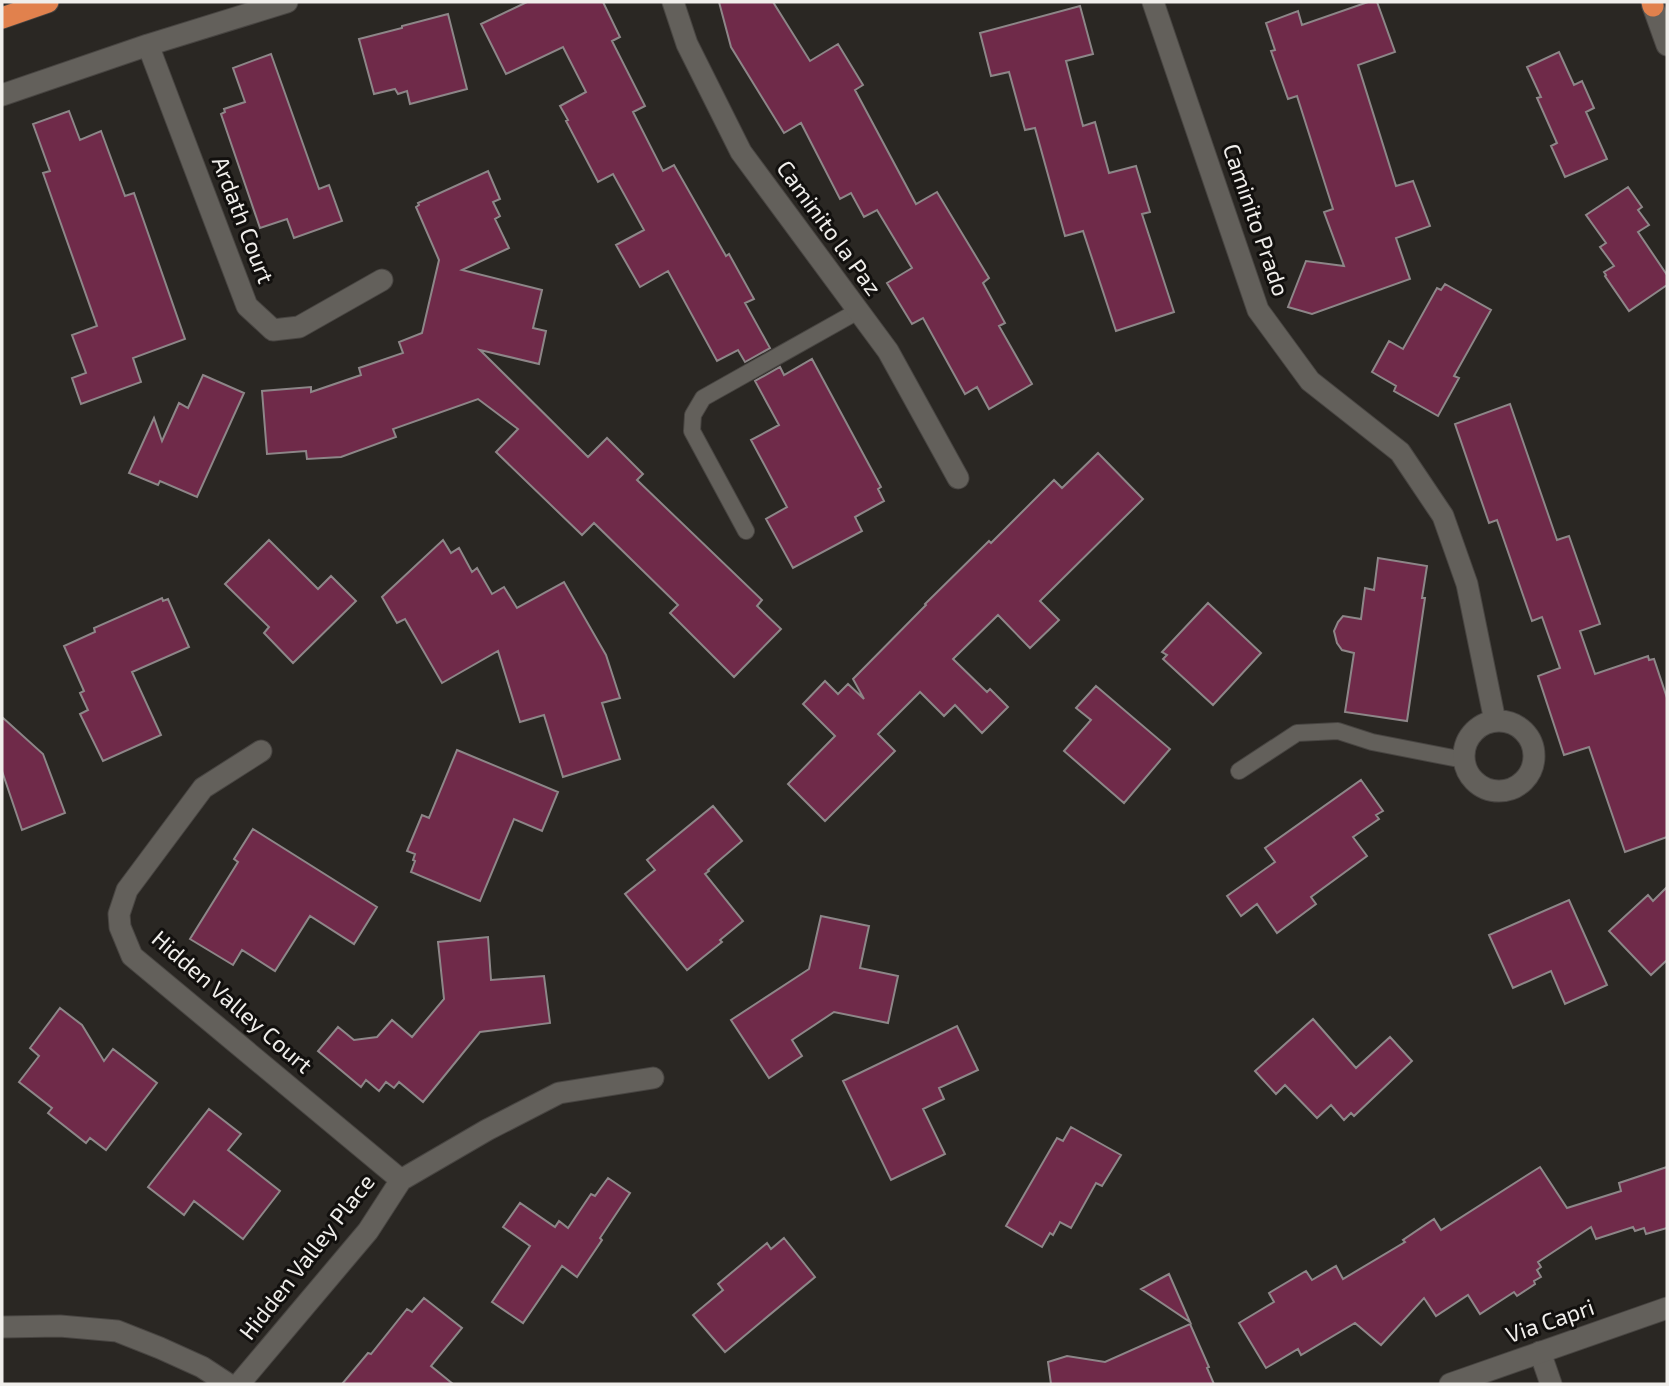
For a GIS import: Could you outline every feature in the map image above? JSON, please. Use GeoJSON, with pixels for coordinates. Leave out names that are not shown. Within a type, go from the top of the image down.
{"type":"FeatureCollection","features":[{"type":"Feature","properties":{"kind":"highway"},"geometry":{"type":"LineString","coordinates":[[2,18],[48,2]]}},
{"type":"Feature","properties":{"kind":"street"},"geometry":{"type":"LineString","coordinates":[[2,95],[148,45],[287,2]]}},
{"type":"Feature","properties":{"kind":"street","name":"Caminito la Paz"},"geometry":{"type":"LineString","coordinates":[[673,2],[687,44],[741,152],[888,351],[958,478]]}},
{"type":"Feature","properties":{"kind":"street","name":"Caminito Prado"},"geometry":{"type":"LineString","coordinates":[[1153,2],[1258,310],[1310,381],[1400,452],[1443,516],[1468,584],[1495,721]]}},
{"type":"Feature","properties":{"kind":"street"},"geometry":{"type":"LineString","coordinates":[[1653,4],[1667,45]]}},
{"type":"Feature","properties":{"kind":"street","name":"Ardath Court"},"geometry":{"type":"LineString","coordinates":[[148,45],[247,306],[273,330],[299,327],[382,280]]}},
{"type":"Feature","properties":{"kind":"street"},"geometry":{"type":"LineString","coordinates":[[1495,721],[1516,725],[1525,732],[1534,751],[1530,773],[1523,782],[1504,791],[1483,787],[1474,780],[1464,760],[1465,749],[1475,730],[1495,721]]}},
{"type":"Feature","properties":{"kind":"street","name":"Hidden Valley Court"},"geometry":{"type":"LineString","coordinates":[[261,751],[203,788],[127,890],[119,914],[120,927],[132,956],[401,1180]]}},
{"type":"Feature","properties":{"kind":"street","name":"Hidden Valley Place"},"geometry":{"type":"LineString","coordinates":[[239,1384],[368,1231],[401,1180],[486,1130],[559,1094],[653,1078]]}},
{"type":"Feature","properties":{"kind":"street","name":"Via Capri"},"geometry":{"type":"LineString","coordinates":[[1450,1384],[1667,1308]]}},
{"type":"Feature","properties":{"kind":"street"},"geometry":{"type":"LineString","coordinates":[[2,1327],[60,1326],[117,1331],[202,1367],[228,1384]]}},
{"type":"Feature","properties":{"kind":"street"},"geometry":{"type":"LineString","coordinates":[[1541,1352],[1551,1384]]}},
{"type":"Feature","properties":{"kind":"lane"},"geometry":{"type":"LineString","coordinates":[[746,531],[692,431],[693,415],[703,398],[858,311]]}},
{"type":"Feature","properties":{"kind":"lane"},"geometry":{"type":"LineString","coordinates":[[1240,771],[1297,733],[1311,732],[1338,731],[1372,742],[1464,760]]}},
{"type":"Feature","properties":{"kind":"building"},"geometry":{"type":"Polygon","coordinates":[[[527,2],[603,2],[620,37],[612,41],[645,106],[633,112],[663,171],[674,165],[726,256],[729,254],[754,299],[745,303],[770,348],[745,362],[738,350],[717,361],[668,271],[640,287],[616,245],[644,230],[613,174],[598,182],[566,121],[568,120],[560,106],[586,92],[563,47],[506,74],[481,24],[527,2]]]}},
{"type":"Feature","properties":{"kind":"building"},"geometry":{"type":"Polygon","coordinates":[[[719,2],[773,2],[810,61],[838,44],[863,85],[855,90],[916,204],[937,192],[989,278],[983,283],[1005,323],[999,326],[1032,384],[989,409],[977,387],[965,394],[923,318],[912,324],[887,283],[912,268],[877,210],[864,217],[851,193],[840,199],[801,123],[784,133],[731,47],[719,2]]]}},
{"type":"Feature","properties":{"kind":"building"},"geometry":{"type":"Polygon","coordinates":[[[1368,2],[1377,2],[1395,52],[1358,65],[1396,186],[1413,181],[1430,226],[1396,238],[1410,279],[1312,314],[1288,307],[1306,261],[1344,266],[1324,212],[1333,209],[1297,96],[1288,99],[1271,51],[1275,50],[1266,23],[1298,11],[1302,25],[1368,2]]]}},
{"type":"Feature","properties":{"kind":"building"},"geometry":{"type":"Polygon","coordinates":[[[1080,6],[1093,54],[1066,61],[1083,126],[1095,122],[1109,173],[1136,166],[1150,212],[1142,214],[1174,312],[1116,331],[1083,231],[1065,236],[1035,128],[1025,130],[1009,72],[991,76],[980,33],[1080,6]]]}},
{"type":"Feature","properties":{"kind":"building"},"geometry":{"type":"Polygon","coordinates":[[[448,14],[467,89],[410,104],[407,91],[398,94],[395,89],[374,94],[359,39],[448,14]]]}},
{"type":"Feature","properties":{"kind":"building"},"geometry":{"type":"Polygon","coordinates":[[[1559,52],[1574,85],[1582,81],[1594,108],[1586,112],[1607,159],[1565,177],[1551,146],[1557,143],[1527,67],[1559,52]]]}},
{"type":"Feature","properties":{"kind":"building"},"geometry":{"type":"Polygon","coordinates":[[[271,54],[319,189],[329,185],[342,221],[294,238],[287,219],[260,228],[221,114],[225,112],[224,109],[245,102],[233,68],[271,54]]]}},
{"type":"Feature","properties":{"kind":"building"},"geometry":{"type":"Polygon","coordinates":[[[69,111],[80,140],[101,131],[125,196],[134,193],[185,339],[133,358],[141,382],[81,404],[72,378],[86,373],[72,335],[97,326],[43,173],[50,171],[33,124],[69,111]]]}},
{"type":"Feature","properties":{"kind":"building"},"geometry":{"type":"Polygon","coordinates":[[[488,171],[500,199],[493,202],[500,216],[495,219],[509,248],[462,270],[542,290],[533,328],[546,331],[539,364],[480,350],[588,457],[607,438],[643,474],[637,480],[762,600],[757,606],[781,629],[734,677],[670,613],[678,605],[594,523],[582,535],[496,452],[518,429],[478,399],[393,429],[396,437],[341,457],[307,459],[306,451],[267,454],[262,391],[311,387],[311,392],[361,375],[359,368],[403,353],[399,342],[422,333],[439,260],[416,207],[418,203],[488,171]]]}},
{"type":"Feature","properties":{"kind":"building"},"geometry":{"type":"Polygon","coordinates":[[[1628,187],[1642,207],[1638,210],[1649,225],[1638,232],[1667,275],[1667,285],[1629,311],[1605,276],[1604,272],[1614,266],[1600,247],[1606,243],[1586,215],[1628,187]]]}},
{"type":"Feature","properties":{"kind":"building"},"geometry":{"type":"Polygon","coordinates":[[[1445,284],[1491,310],[1454,376],[1459,378],[1438,416],[1394,391],[1396,386],[1372,372],[1389,341],[1403,349],[1437,288],[1441,290],[1445,284]]]}},
{"type":"Feature","properties":{"kind":"building"},"geometry":{"type":"Polygon","coordinates":[[[812,359],[881,487],[878,489],[884,501],[855,517],[862,531],[793,568],[766,519],[787,507],[751,440],[779,425],[755,381],[780,367],[784,375],[812,359]]]}},
{"type":"Feature","properties":{"kind":"building"},"geometry":{"type":"Polygon","coordinates":[[[203,375],[244,393],[197,497],[160,481],[158,485],[129,473],[154,418],[162,441],[179,403],[188,408],[203,375]]]}},
{"type":"Feature","properties":{"kind":"building"},"geometry":{"type":"Polygon","coordinates":[[[1510,404],[1557,540],[1569,536],[1600,624],[1580,631],[1595,674],[1648,656],[1649,660],[1654,659],[1667,698],[1667,837],[1625,852],[1589,747],[1564,755],[1538,676],[1560,668],[1542,617],[1532,621],[1497,520],[1489,523],[1455,424],[1510,404]]]}},
{"type":"Feature","properties":{"kind":"building"},"geometry":{"type":"Polygon","coordinates":[[[1098,453],[1143,499],[1040,601],[1059,620],[1030,648],[998,615],[953,659],[987,692],[990,689],[1008,707],[982,733],[955,705],[944,716],[920,692],[878,734],[895,751],[825,821],[788,784],[835,736],[803,704],[825,681],[838,694],[848,684],[864,699],[853,679],[925,604],[1054,480],[1062,488],[1098,453]]]}},
{"type":"Feature","properties":{"kind":"building"},"geometry":{"type":"Polygon","coordinates":[[[269,540],[318,589],[331,576],[356,601],[293,663],[264,633],[269,627],[225,584],[269,540]]]}},
{"type":"Feature","properties":{"kind":"building"},"geometry":{"type":"Polygon","coordinates":[[[443,540],[451,553],[459,548],[472,572],[477,568],[492,594],[504,587],[517,608],[564,582],[606,655],[620,698],[602,703],[620,759],[563,777],[544,715],[520,722],[498,651],[442,683],[405,619],[397,623],[382,597],[443,540]]]}},
{"type":"Feature","properties":{"kind":"building"},"geometry":{"type":"Polygon","coordinates":[[[1378,558],[1427,566],[1422,598],[1425,598],[1407,721],[1345,712],[1354,653],[1342,650],[1334,631],[1343,616],[1361,619],[1365,588],[1374,590],[1378,558]]]}},
{"type":"Feature","properties":{"kind":"building"},"geometry":{"type":"Polygon","coordinates":[[[162,598],[163,601],[168,599],[189,647],[132,672],[161,735],[103,761],[80,714],[88,710],[80,693],[84,691],[64,646],[95,632],[94,628],[162,598]]]}},
{"type":"Feature","properties":{"kind":"building"},"geometry":{"type":"Polygon","coordinates":[[[1208,603],[1261,653],[1213,705],[1163,659],[1167,655],[1162,652],[1208,603]]]}},
{"type":"Feature","properties":{"kind":"building"},"geometry":{"type":"Polygon","coordinates":[[[1096,686],[1170,749],[1124,803],[1064,751],[1091,720],[1076,708],[1096,686]]]}},
{"type":"Feature","properties":{"kind":"building"},"geometry":{"type":"Polygon","coordinates":[[[2,717],[43,754],[65,813],[22,830],[2,771],[2,717]]]}},
{"type":"Feature","properties":{"kind":"building"},"geometry":{"type":"Polygon","coordinates":[[[457,750],[558,792],[542,831],[514,819],[480,901],[411,872],[415,854],[407,851],[422,815],[429,818],[457,750]]]}},
{"type":"Feature","properties":{"kind":"building"},"geometry":{"type":"Polygon","coordinates":[[[1361,780],[1383,811],[1376,815],[1379,819],[1353,837],[1367,856],[1311,897],[1316,904],[1277,933],[1257,904],[1241,916],[1227,896],[1275,862],[1265,848],[1361,780]]]}},
{"type":"Feature","properties":{"kind":"building"},"geometry":{"type":"Polygon","coordinates":[[[713,806],[742,841],[705,874],[743,921],[687,970],[625,894],[655,870],[647,860],[713,806]]]}},
{"type":"Feature","properties":{"kind":"building"},"geometry":{"type":"Polygon","coordinates":[[[253,829],[377,907],[354,944],[310,916],[275,971],[242,950],[233,965],[190,939],[238,862],[234,859],[253,829]]]}},
{"type":"Feature","properties":{"kind":"building"},"geometry":{"type":"Polygon","coordinates":[[[1667,887],[1667,960],[1651,975],[1609,931],[1648,895],[1653,901],[1667,887]]]}},
{"type":"Feature","properties":{"kind":"building"},"geometry":{"type":"Polygon","coordinates":[[[1569,900],[1607,985],[1565,1004],[1551,971],[1513,988],[1489,935],[1569,900]]]}},
{"type":"Feature","properties":{"kind":"building"},"geometry":{"type":"Polygon","coordinates":[[[821,916],[869,926],[860,968],[898,976],[888,1023],[834,1012],[792,1040],[802,1056],[769,1078],[731,1020],[809,969],[821,916]]]}},
{"type":"Feature","properties":{"kind":"building"},"geometry":{"type":"Polygon","coordinates":[[[488,937],[491,980],[544,976],[550,1023],[480,1032],[423,1102],[399,1082],[394,1088],[386,1082],[379,1091],[366,1080],[361,1087],[318,1051],[338,1027],[354,1040],[377,1037],[392,1020],[412,1037],[444,999],[438,942],[488,937]]]}},
{"type":"Feature","properties":{"kind":"building"},"geometry":{"type":"Polygon","coordinates":[[[60,1008],[82,1025],[104,1061],[113,1049],[157,1083],[106,1150],[90,1138],[86,1143],[48,1113],[52,1108],[19,1082],[39,1056],[30,1048],[60,1008]]]}},
{"type":"Feature","properties":{"kind":"building"},"geometry":{"type":"Polygon","coordinates":[[[1313,1019],[1356,1068],[1390,1037],[1412,1061],[1354,1116],[1351,1113],[1344,1120],[1331,1105],[1317,1118],[1285,1085],[1276,1094],[1255,1071],[1313,1019]]]}},
{"type":"Feature","properties":{"kind":"building"},"geometry":{"type":"Polygon","coordinates":[[[957,1026],[978,1070],[939,1088],[944,1099],[923,1109],[945,1154],[891,1180],[843,1081],[957,1026]]]}},
{"type":"Feature","properties":{"kind":"building"},"geometry":{"type":"Polygon","coordinates":[[[209,1109],[241,1134],[228,1150],[280,1191],[243,1239],[194,1201],[184,1215],[148,1187],[209,1109]]]}},
{"type":"Feature","properties":{"kind":"building"},"geometry":{"type":"Polygon","coordinates":[[[1071,1127],[1121,1155],[1102,1186],[1096,1183],[1071,1228],[1060,1222],[1042,1247],[1006,1226],[1057,1138],[1063,1141],[1071,1127]]]}},
{"type":"Feature","properties":{"kind":"building"},"geometry":{"type":"Polygon","coordinates":[[[1540,1167],[1567,1208],[1621,1191],[1619,1183],[1667,1167],[1667,1228],[1646,1234],[1644,1228],[1635,1231],[1633,1227],[1596,1239],[1591,1227],[1538,1262],[1541,1267],[1537,1270],[1541,1277],[1534,1281],[1535,1284],[1517,1296],[1514,1292],[1480,1314],[1468,1295],[1436,1316],[1424,1298],[1381,1345],[1355,1323],[1301,1355],[1298,1349],[1266,1368],[1239,1323],[1274,1302],[1269,1293],[1306,1271],[1312,1280],[1336,1266],[1343,1279],[1405,1242],[1403,1240],[1434,1219],[1441,1230],[1540,1167]]]}},
{"type":"Feature","properties":{"kind":"building"},"geometry":{"type":"Polygon","coordinates":[[[608,1178],[630,1193],[577,1277],[562,1266],[523,1323],[492,1302],[530,1246],[503,1227],[520,1203],[555,1227],[559,1221],[568,1228],[591,1194],[595,1196],[608,1178]]]}},
{"type":"Feature","properties":{"kind":"building"},"geometry":{"type":"Polygon","coordinates":[[[784,1238],[815,1277],[725,1352],[693,1315],[723,1290],[718,1284],[767,1243],[771,1249],[784,1238]]]}},
{"type":"Feature","properties":{"kind":"building"},"geometry":{"type":"Polygon","coordinates":[[[1169,1274],[1190,1322],[1141,1289],[1169,1274]]]}},
{"type":"Feature","properties":{"kind":"building"},"geometry":{"type":"Polygon","coordinates":[[[424,1298],[462,1328],[431,1366],[453,1384],[342,1384],[368,1353],[371,1354],[407,1309],[412,1312],[424,1298]]]}},
{"type":"Feature","properties":{"kind":"building"},"geometry":{"type":"Polygon","coordinates":[[[1190,1324],[1214,1384],[1051,1384],[1048,1362],[1067,1356],[1105,1362],[1190,1324]]]}}]}
